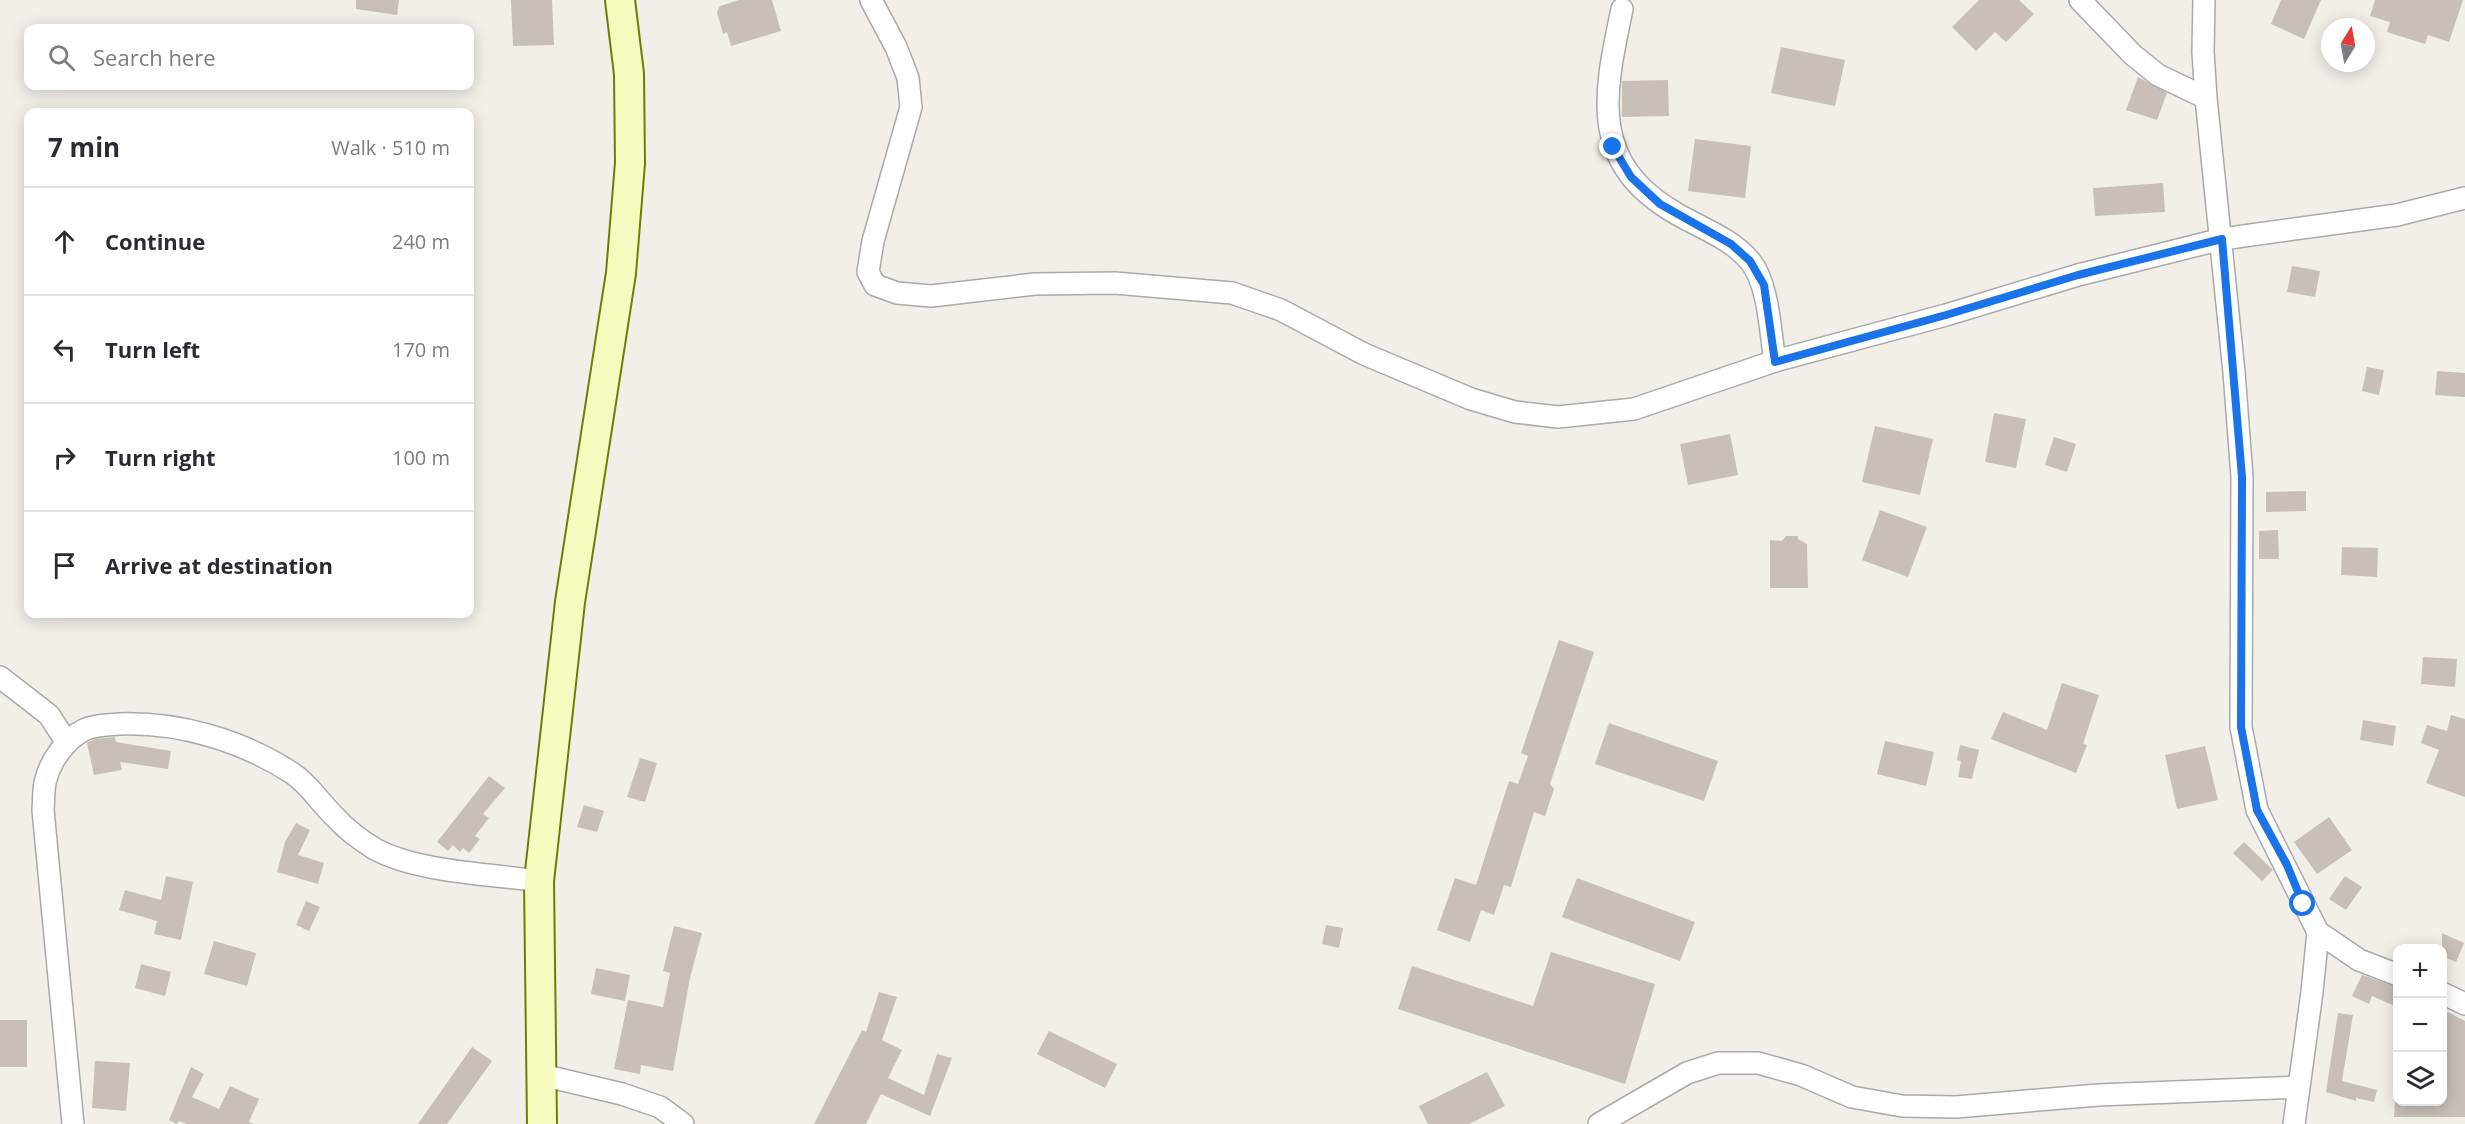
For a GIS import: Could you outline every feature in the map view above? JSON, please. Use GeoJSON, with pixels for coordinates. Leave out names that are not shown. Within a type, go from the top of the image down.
{"type":"FeatureCollection","features":[{"type":"Feature","properties":{"kind":"main road"},"geometry":{"type":"LineString","coordinates":[[542,1124],[539,881],[570,602],[621,273],[630,163],[629,74],[620,0]]}},
{"type":"Feature","properties":{"kind":"street"},"geometry":{"type":"LineString","coordinates":[[871,0],[896,47],[908,78],[911,107],[873,241],[868,272],[875,285],[897,293],[931,296],[1035,284],[1115,283],[1232,293],[1281,310],[1364,354],[1471,399],[1515,412],[1558,417],[1634,409],[1775,362],[1946,315],[2078,275],[2222,239],[2397,215],[2465,198]]}},
{"type":"Feature","properties":{"kind":"street"},"geometry":{"type":"LineString","coordinates":[[2080,0],[2133,55],[2158,75],[2206,98]]}},
{"type":"Feature","properties":{"kind":"street"},"geometry":{"type":"LineString","coordinates":[[2204,0],[2203,52],[2206,98],[2222,239],[2242,477],[2241,727],[2257,810],[2318,932],[2360,960],[2393,973]]}},
{"type":"Feature","properties":{"kind":"street"},"geometry":{"type":"LineString","coordinates":[[1622,9],[1610,69],[1608,115],[1613,147],[1631,177],[1660,204],[1731,244],[1750,261],[1764,285],[1775,362]]}},
{"type":"Feature","properties":{"kind":"street"},"geometry":{"type":"LineString","coordinates":[[0,677],[49,716],[67,743]]}},
{"type":"Feature","properties":{"kind":"street"},"geometry":{"type":"LineString","coordinates":[[73,1124],[43,810],[45,780],[55,758],[67,743],[85,729],[108,725],[167,726],[205,734],[244,748],[292,773],[313,791],[336,818],[375,848],[407,862],[539,881]]}},
{"type":"Feature","properties":{"kind":"street"},"geometry":{"type":"LineString","coordinates":[[2294,1124],[2318,932]]}},
{"type":"Feature","properties":{"kind":"street"},"geometry":{"type":"LineString","coordinates":[[2447,995],[2465,1004]]}},
{"type":"Feature","properties":{"kind":"street"},"geometry":{"type":"LineString","coordinates":[[1599,1124],[1687,1073],[1718,1063],[1758,1063],[1801,1075],[1852,1097],[1902,1106],[1956,1107],[2098,1095],[2299,1087]]}},
{"type":"Feature","properties":{"kind":"street"},"geometry":{"type":"LineString","coordinates":[[542,1075],[622,1094],[660,1107],[683,1124]]}},
{"type":"Feature","properties":{"kind":"building"},"geometry":{"type":"Polygon","coordinates":[[[356,0],[399,0],[397,15],[356,9],[356,0]]]}},
{"type":"Feature","properties":{"kind":"building"},"geometry":{"type":"Polygon","coordinates":[[[511,0],[552,0],[554,45],[513,46],[511,0]]]}},
{"type":"Feature","properties":{"kind":"building"},"geometry":{"type":"Polygon","coordinates":[[[739,0],[772,0],[781,31],[731,46],[727,32],[723,34],[717,12],[720,6],[739,0]]]}},
{"type":"Feature","properties":{"kind":"building"},"geometry":{"type":"Polygon","coordinates":[[[1979,0],[2019,0],[2034,14],[2006,42],[1995,32],[1976,51],[1952,27],[1979,0]]]}},
{"type":"Feature","properties":{"kind":"building"},"geometry":{"type":"Polygon","coordinates":[[[2281,0],[2321,0],[2304,39],[2271,24],[2281,0]]]}},
{"type":"Feature","properties":{"kind":"building"},"geometry":{"type":"Polygon","coordinates":[[[2375,0],[2463,0],[2449,42],[2428,35],[2425,44],[2387,32],[2390,22],[2370,16],[2375,0]]]}},
{"type":"Feature","properties":{"kind":"building"},"geometry":{"type":"Polygon","coordinates":[[[1781,47],[1845,60],[1835,106],[1771,93],[1781,47]]]}},
{"type":"Feature","properties":{"kind":"building"},"geometry":{"type":"Polygon","coordinates":[[[2138,77],[2167,93],[2157,120],[2126,110],[2138,77]]]}},
{"type":"Feature","properties":{"kind":"building"},"geometry":{"type":"Polygon","coordinates":[[[1668,80],[1669,116],[1622,117],[1622,81],[1668,80]]]}},
{"type":"Feature","properties":{"kind":"building"},"geometry":{"type":"Polygon","coordinates":[[[1695,139],[1751,146],[1745,198],[1688,191],[1695,139]]]}},
{"type":"Feature","properties":{"kind":"building"},"geometry":{"type":"Polygon","coordinates":[[[2163,183],[2165,212],[2095,216],[2093,188],[2163,183]]]}},
{"type":"Feature","properties":{"kind":"building"},"geometry":{"type":"Polygon","coordinates":[[[2292,266],[2320,271],[2315,297],[2287,292],[2292,266]]]}},
{"type":"Feature","properties":{"kind":"building"},"geometry":{"type":"Polygon","coordinates":[[[2367,367],[2384,370],[2379,395],[2362,391],[2367,367]]]}},
{"type":"Feature","properties":{"kind":"building"},"geometry":{"type":"Polygon","coordinates":[[[2437,371],[2465,373],[2465,397],[2435,395],[2437,371]]]}},
{"type":"Feature","properties":{"kind":"building"},"geometry":{"type":"Polygon","coordinates":[[[1994,413],[2026,419],[2016,468],[1985,462],[1994,413]]]}},
{"type":"Feature","properties":{"kind":"building"},"geometry":{"type":"Polygon","coordinates":[[[1875,426],[1933,439],[1920,495],[1862,482],[1875,426]]]}},
{"type":"Feature","properties":{"kind":"building"},"geometry":{"type":"Polygon","coordinates":[[[1730,434],[1738,475],[1688,485],[1680,444],[1730,434]]]}},
{"type":"Feature","properties":{"kind":"building"},"geometry":{"type":"Polygon","coordinates":[[[2054,437],[2076,444],[2067,472],[2045,465],[2054,437]]]}},
{"type":"Feature","properties":{"kind":"building"},"geometry":{"type":"Polygon","coordinates":[[[2306,491],[2306,511],[2266,512],[2266,492],[2306,491]]]}},
{"type":"Feature","properties":{"kind":"building"},"geometry":{"type":"Polygon","coordinates":[[[1880,510],[1927,527],[1908,577],[1862,560],[1880,510]]]}},
{"type":"Feature","properties":{"kind":"building"},"geometry":{"type":"Polygon","coordinates":[[[2278,530],[2279,559],[2259,559],[2259,531],[2278,530]]]}},
{"type":"Feature","properties":{"kind":"building"},"geometry":{"type":"Polygon","coordinates":[[[1786,536],[1798,536],[1798,539],[1807,544],[1808,588],[1770,588],[1770,540],[1782,541],[1786,536]]]}},
{"type":"Feature","properties":{"kind":"building"},"geometry":{"type":"Polygon","coordinates":[[[2342,547],[2378,548],[2377,577],[2341,575],[2342,547]]]}},
{"type":"Feature","properties":{"kind":"building"},"geometry":{"type":"Polygon","coordinates":[[[1559,640],[1594,652],[1550,784],[1554,789],[1545,816],[1534,812],[1511,887],[1504,885],[1494,915],[1481,910],[1470,942],[1437,930],[1455,878],[1476,885],[1509,781],[1518,784],[1528,756],[1521,753],[1559,640]]]}},
{"type":"Feature","properties":{"kind":"building"},"geometry":{"type":"Polygon","coordinates":[[[2423,657],[2457,659],[2455,687],[2421,684],[2423,657]]]}},
{"type":"Feature","properties":{"kind":"building"},"geometry":{"type":"Polygon","coordinates":[[[2062,683],[2099,695],[2083,744],[2087,745],[2076,773],[1991,739],[2003,712],[2047,730],[2062,683]]]}},
{"type":"Feature","properties":{"kind":"building"},"geometry":{"type":"Polygon","coordinates":[[[2451,715],[2465,719],[2465,797],[2426,783],[2439,750],[2421,743],[2427,725],[2447,731],[2451,715]]]}},
{"type":"Feature","properties":{"kind":"building"},"geometry":{"type":"Polygon","coordinates":[[[2363,720],[2396,726],[2393,746],[2360,740],[2363,720]]]}},
{"type":"Feature","properties":{"kind":"building"},"geometry":{"type":"Polygon","coordinates":[[[1609,723],[1718,761],[1704,801],[1595,764],[1609,723]]]}},
{"type":"Feature","properties":{"kind":"building"},"geometry":{"type":"Polygon","coordinates":[[[115,737],[116,742],[171,751],[168,769],[120,762],[122,770],[94,775],[87,743],[95,739],[115,737]]]}},
{"type":"Feature","properties":{"kind":"building"},"geometry":{"type":"Polygon","coordinates":[[[1885,741],[1934,752],[1926,786],[1877,774],[1885,741]]]}},
{"type":"Feature","properties":{"kind":"building"},"geometry":{"type":"Polygon","coordinates":[[[1960,745],[1979,750],[1972,779],[1958,777],[1961,761],[1957,760],[1960,745]]]}},
{"type":"Feature","properties":{"kind":"building"},"geometry":{"type":"Polygon","coordinates":[[[2205,746],[2218,800],[2177,809],[2165,755],[2205,746]]]}},
{"type":"Feature","properties":{"kind":"building"},"geometry":{"type":"Polygon","coordinates":[[[640,758],[657,763],[645,802],[627,797],[640,758]]]}},
{"type":"Feature","properties":{"kind":"building"},"geometry":{"type":"Polygon","coordinates":[[[489,776],[505,788],[483,814],[489,818],[475,836],[480,839],[469,853],[463,848],[460,852],[453,845],[448,851],[437,842],[489,776]]]}},
{"type":"Feature","properties":{"kind":"building"},"geometry":{"type":"Polygon","coordinates":[[[584,805],[604,811],[597,832],[577,827],[584,805]]]}},
{"type":"Feature","properties":{"kind":"building"},"geometry":{"type":"Polygon","coordinates":[[[2329,817],[2352,850],[2317,874],[2294,842],[2329,817]]]}},
{"type":"Feature","properties":{"kind":"building"},"geometry":{"type":"Polygon","coordinates":[[[296,823],[310,830],[298,855],[324,863],[318,884],[277,872],[285,842],[296,823]]]}},
{"type":"Feature","properties":{"kind":"building"},"geometry":{"type":"Polygon","coordinates":[[[2244,842],[2273,870],[2262,881],[2233,853],[2244,842]]]}},
{"type":"Feature","properties":{"kind":"building"},"geometry":{"type":"Polygon","coordinates":[[[166,876],[193,882],[181,940],[154,934],[157,921],[119,910],[125,890],[161,900],[166,876]]]}},
{"type":"Feature","properties":{"kind":"building"},"geometry":{"type":"Polygon","coordinates":[[[2345,876],[2362,887],[2346,910],[2329,899],[2345,876]]]}},
{"type":"Feature","properties":{"kind":"building"},"geometry":{"type":"Polygon","coordinates":[[[1577,878],[1695,922],[1680,961],[1562,917],[1577,878]]]}},
{"type":"Feature","properties":{"kind":"building"},"geometry":{"type":"Polygon","coordinates":[[[306,901],[320,907],[309,931],[296,925],[306,901]]]}},
{"type":"Feature","properties":{"kind":"building"},"geometry":{"type":"Polygon","coordinates":[[[1326,925],[1343,928],[1339,948],[1322,944],[1326,925]]]}},
{"type":"Feature","properties":{"kind":"building"},"geometry":{"type":"Polygon","coordinates":[[[674,926],[702,933],[690,978],[673,1071],[641,1065],[640,1074],[614,1069],[628,1000],[663,1007],[670,973],[663,971],[674,926]]]}},
{"type":"Feature","properties":{"kind":"building"},"geometry":{"type":"Polygon","coordinates":[[[2442,933],[2464,943],[2456,962],[2447,958],[2447,944],[2442,944],[2442,933]]]}},
{"type":"Feature","properties":{"kind":"building"},"geometry":{"type":"Polygon","coordinates":[[[214,941],[256,953],[247,986],[204,974],[214,941]]]}},
{"type":"Feature","properties":{"kind":"building"},"geometry":{"type":"Polygon","coordinates":[[[1551,952],[1655,984],[1625,1084],[1398,1009],[1412,966],[1533,1006],[1551,952]]]}},
{"type":"Feature","properties":{"kind":"building"},"geometry":{"type":"Polygon","coordinates":[[[141,964],[171,972],[165,996],[135,988],[141,964]]]}},
{"type":"Feature","properties":{"kind":"building"},"geometry":{"type":"Polygon","coordinates":[[[596,968],[630,975],[625,1001],[591,994],[596,968]]]}},
{"type":"Feature","properties":{"kind":"building"},"geometry":{"type":"Polygon","coordinates":[[[2362,975],[2393,986],[2393,1005],[2372,996],[2369,1004],[2352,996],[2362,975]]]}},
{"type":"Feature","properties":{"kind":"building"},"geometry":{"type":"Polygon","coordinates":[[[879,992],[897,997],[882,1040],[902,1050],[888,1078],[924,1095],[937,1054],[952,1058],[930,1116],[881,1094],[866,1124],[814,1124],[862,1030],[866,1032],[879,992]]]}},
{"type":"Feature","properties":{"kind":"building"},"geometry":{"type":"Polygon","coordinates":[[[2447,1012],[2465,1021],[2465,1117],[2394,1117],[2395,1106],[2447,1106],[2447,1012]]]}},
{"type":"Feature","properties":{"kind":"building"},"geometry":{"type":"Polygon","coordinates":[[[2338,1013],[2353,1015],[2342,1081],[2377,1090],[2374,1102],[2356,1098],[2356,1101],[2326,1092],[2338,1013]]]}},
{"type":"Feature","properties":{"kind":"building"},"geometry":{"type":"Polygon","coordinates":[[[0,1020],[27,1020],[27,1067],[0,1067],[0,1020]]]}},
{"type":"Feature","properties":{"kind":"building"},"geometry":{"type":"Polygon","coordinates":[[[1049,1031],[1117,1064],[1105,1088],[1037,1054],[1049,1031]]]}},
{"type":"Feature","properties":{"kind":"building"},"geometry":{"type":"Polygon","coordinates":[[[472,1047],[492,1061],[447,1124],[418,1124],[472,1047]]]}},
{"type":"Feature","properties":{"kind":"building"},"geometry":{"type":"Polygon","coordinates":[[[95,1061],[130,1063],[126,1111],[92,1108],[95,1061]]]}},
{"type":"Feature","properties":{"kind":"building"},"geometry":{"type":"Polygon","coordinates":[[[191,1067],[204,1074],[192,1097],[219,1109],[230,1086],[259,1099],[249,1122],[254,1124],[187,1124],[179,1121],[177,1124],[169,1120],[191,1067]]]}},
{"type":"Feature","properties":{"kind":"building"},"geometry":{"type":"Polygon","coordinates":[[[1487,1072],[1505,1106],[1469,1124],[1428,1124],[1419,1106],[1487,1072]]]}},
{"type":"Feature","properties":{"kind":"route"},"geometry":{"type":"LineString","coordinates":[[1613,147],[1631,177],[1660,204],[1731,244],[1750,261],[1764,285],[1775,362],[1946,315],[2078,275],[2222,239],[2242,477],[2241,727],[2257,810],[2287,865],[2303,904]]}}]}
